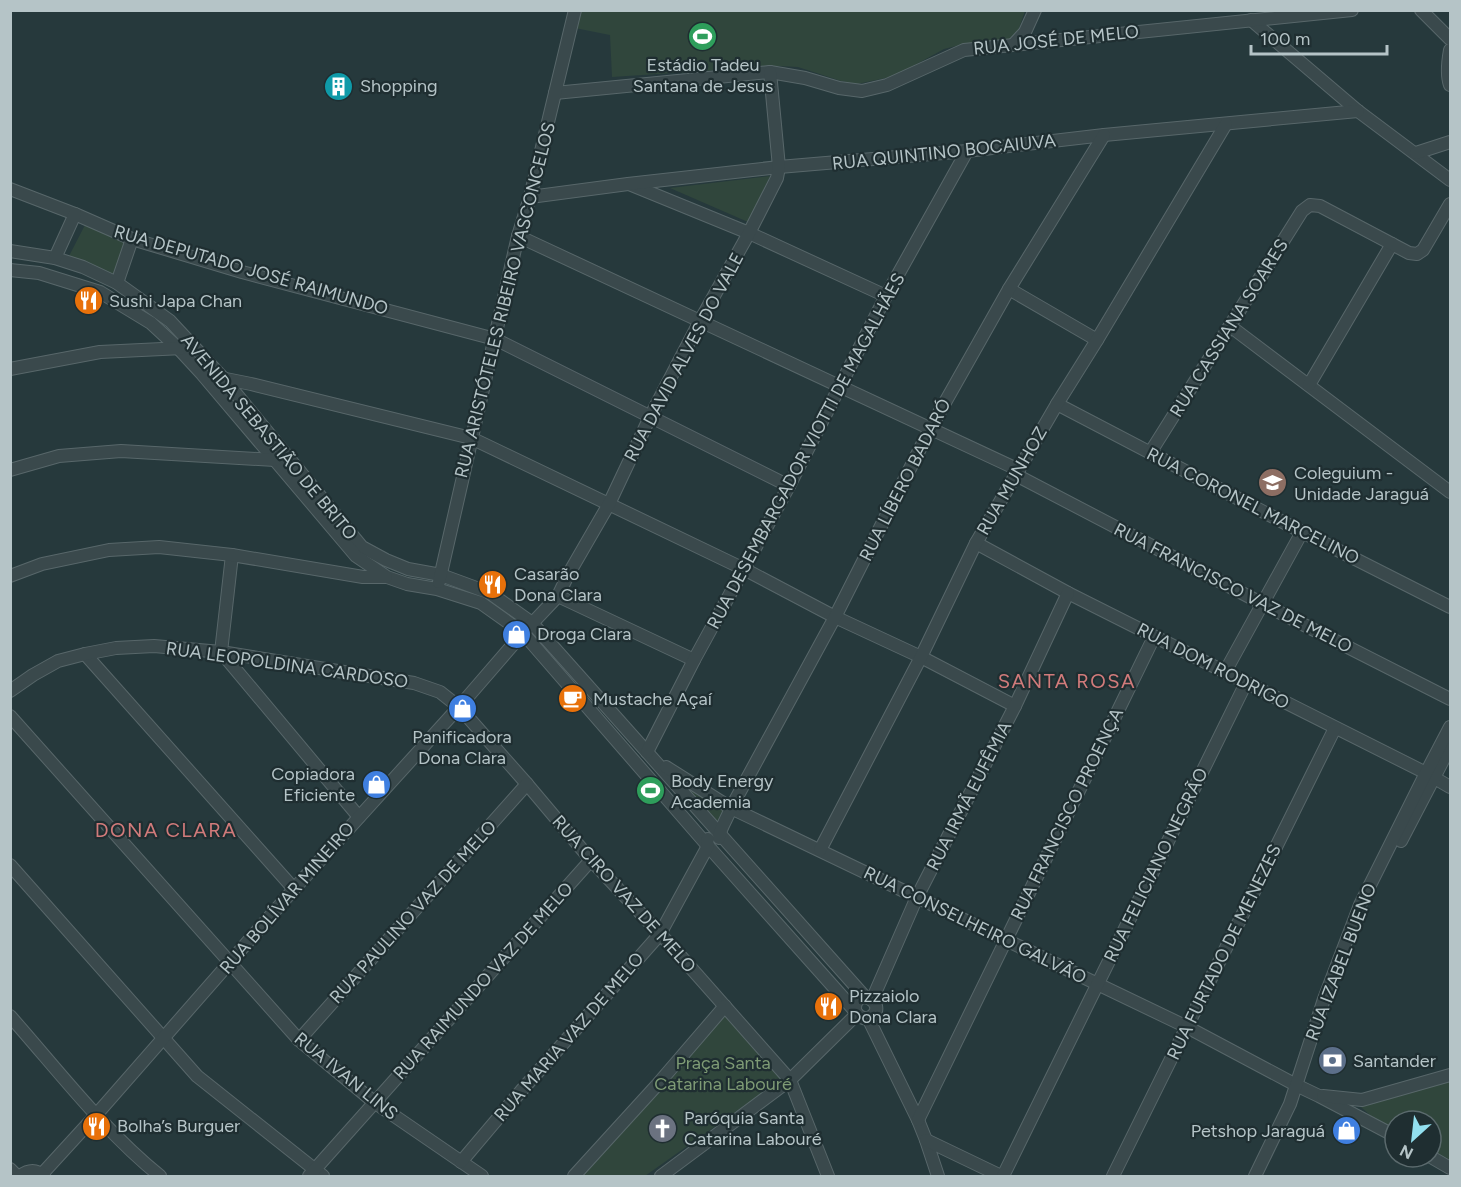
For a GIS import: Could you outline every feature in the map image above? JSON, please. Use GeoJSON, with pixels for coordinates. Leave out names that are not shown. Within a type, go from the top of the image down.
{"type":"FeatureCollection","features":[{"type":"Feature","properties":{"kind":"street","name":"RUA ARISTÓTELES RIBEIRO VASCONCELOS"},"geometry":{"type":"LineString","coordinates":[[437,589],[518,236],[530,197],[574,10]]}},
{"type":"Feature","properties":{"kind":"street"},"geometry":{"type":"LineString","coordinates":[[1013,45],[1025,32],[1035,10]]}},
{"type":"Feature","properties":{"kind":"street","name":"RUA JOSÉ DE MELO"},"geometry":{"type":"LineString","coordinates":[[555,93],[770,72],[862,91],[887,85],[964,50],[1352,10]]}},
{"type":"Feature","properties":{"kind":"street"},"geometry":{"type":"LineString","coordinates":[[1421,10],[1450,39]]}},
{"type":"Feature","properties":{"kind":"street"},"geometry":{"type":"LineString","coordinates":[[1251,20],[1358,111],[1450,180]]}},
{"type":"Feature","properties":{"kind":"street"},"geometry":{"type":"LineString","coordinates":[[1450,50],[1448,79],[1450,85]]}},
{"type":"Feature","properties":{"kind":"street","name":"RUA DAVID ALVES DO VALE"},"geometry":{"type":"LineString","coordinates":[[532,623],[558,596],[609,504],[650,417],[777,178],[770,72]]}},
{"type":"Feature","properties":{"kind":"street","name":"RUA QUINTINO BOCAIUVA"},"geometry":{"type":"LineString","coordinates":[[530,197],[778,167],[967,151],[1104,135],[1358,111]]}},
{"type":"Feature","properties":{"kind":"street","name":"RUA MUNHOZ"},"geometry":{"type":"LineString","coordinates":[[820,850],[921,657],[976,543],[1226,124]]}},
{"type":"Feature","properties":{"kind":"street","name":"RUA LÍBERO BADARÓ"},"geometry":{"type":"LineString","coordinates":[[719,833],[835,617],[930,429],[1009,289],[1104,135]]}},
{"type":"Feature","properties":{"kind":"street"},"geometry":{"type":"LineString","coordinates":[[1416,153],[1450,142]]}},
{"type":"Feature","properties":{"kind":"street","name":"RUA DESEMBARGADOR VIOTTI DE MAGALHÃES"},"geometry":{"type":"LineString","coordinates":[[651,756],[694,660],[789,486],[886,296],[967,151]]}},
{"type":"Feature","properties":{"kind":"street"},"geometry":{"type":"LineString","coordinates":[[628,184],[749,234],[886,296]]}},
{"type":"Feature","properties":{"kind":"street","name":"RUA DEPUTADO JOSÉ RAIMUNDO"},"geometry":{"type":"LineString","coordinates":[[10,189],[132,239],[242,272],[495,339],[789,486]]}},
{"type":"Feature","properties":{"kind":"street"},"geometry":{"type":"LineString","coordinates":[[1309,385],[1392,244],[1409,253],[1417,254],[1423,250],[1450,204]]}},
{"type":"Feature","properties":{"kind":"street","name":"RUA CASSIANA SOARES"},"geometry":{"type":"LineString","coordinates":[[1150,453],[1302,211],[1310,205],[1320,206],[1392,244]]}},
{"type":"Feature","properties":{"kind":"street"},"geometry":{"type":"LineString","coordinates":[[55,258],[75,214]]}},
{"type":"Feature","properties":{"kind":"street","name":"RUA FRANCISCO VAZ DE MELO"},"geometry":{"type":"LineString","coordinates":[[518,236],[930,429],[1263,604],[1450,699]]}},
{"type":"Feature","properties":{"kind":"street"},"geometry":{"type":"LineString","coordinates":[[117,283],[132,239]]}},
{"type":"Feature","properties":{"kind":"street","name":"AVENIDA SEBASTIÃO DE BRITO"},"geometry":{"type":"LineString","coordinates":[[10,251],[55,258],[83,267],[117,283],[170,321],[224,379],[362,547],[408,569],[441,575],[490,594],[532,623],[869,998]]}},
{"type":"Feature","properties":{"kind":"street","name":"AVENIDA SEBASTIÃO DE BRITO"},"geometry":{"type":"LineString","coordinates":[[10,270],[39,273],[100,292],[152,323],[202,374],[356,556],[387,576],[407,584],[437,589],[481,603],[523,633],[708,846],[860,1014],[918,1120],[926,1140],[935,1151],[938,1176]]}},
{"type":"Feature","properties":{"kind":"street"},"geometry":{"type":"LineString","coordinates":[[1009,289],[1097,340]]}},
{"type":"Feature","properties":{"kind":"street"},"geometry":{"type":"LineString","coordinates":[[1230,326],[1450,492]]}},
{"type":"Feature","properties":{"kind":"street"},"geometry":{"type":"LineString","coordinates":[[10,369],[100,352],[196,349]]}},
{"type":"Feature","properties":{"kind":"street"},"geometry":{"type":"LineString","coordinates":[[202,374],[471,438],[744,569],[1015,706]]}},
{"type":"Feature","properties":{"kind":"street","name":"RUA CORONEL MARCELINO"},"geometry":{"type":"LineString","coordinates":[[1057,404],[1450,607]]}},
{"type":"Feature","properties":{"kind":"street"},"geometry":{"type":"LineString","coordinates":[[10,470],[59,456],[121,451],[275,460]]}},
{"type":"Feature","properties":{"kind":"street"},"geometry":{"type":"LineString","coordinates":[[1225,672],[1302,532]]}},
{"type":"Feature","properties":{"kind":"street","name":"RUA DOM RODRIGO"},"geometry":{"type":"LineString","coordinates":[[976,543],[1068,593],[1450,787]]}},
{"type":"Feature","properties":{"kind":"street"},"geometry":{"type":"LineString","coordinates":[[10,576],[42,564],[109,550],[159,547],[232,555],[363,577],[387,576]]}},
{"type":"Feature","properties":{"kind":"street"},"geometry":{"type":"LineString","coordinates":[[232,555],[221,652],[359,817]]}},
{"type":"Feature","properties":{"kind":"street","name":"RUA IRMÃ EUFÊMIA"},"geometry":{"type":"LineString","coordinates":[[869,998],[917,897],[1015,706],[1068,593]]}},
{"type":"Feature","properties":{"kind":"street"},"geometry":{"type":"LineString","coordinates":[[558,596],[694,660]]}},
{"type":"Feature","properties":{"kind":"street","name":"RUA BOLÍVAR MINEIRO"},"geometry":{"type":"LineString","coordinates":[[43,1175],[532,623]]}},
{"type":"Feature","properties":{"kind":"street","name":"RUA FRANCISCO PROENÇA"},"geometry":{"type":"LineString","coordinates":[[918,1120],[1154,637]]}},
{"type":"Feature","properties":{"kind":"street","name":"RUA LEOPOLDINA CARDOSO"},"geometry":{"type":"LineString","coordinates":[[10,691],[33,675],[58,662],[116,648],[154,646],[221,652],[414,683],[440,692],[459,707]]}},
{"type":"Feature","properties":{"kind":"street"},"geometry":{"type":"LineString","coordinates":[[85,654],[294,889]]}},
{"type":"Feature","properties":{"kind":"street","name":"RUA FELICIANO NEGRÃO"},"geometry":{"type":"LineString","coordinates":[[1002,1176],[1246,683]]}},
{"type":"Feature","properties":{"kind":"street","name":"RUA CIRO VAZ DE MELO"},"geometry":{"type":"LineString","coordinates":[[459,707],[591,860],[725,1006],[789,1080],[828,1176]]}},
{"type":"Feature","properties":{"kind":"street","name":"RUA IVAN LINS"},"geometry":{"type":"LineString","coordinates":[[10,716],[299,1040],[374,1102],[482,1176]]}},
{"type":"Feature","properties":{"kind":"street","name":"RUA IZABEL BUENO"},"geometry":{"type":"LineString","coordinates":[[1260,1174],[1290,1104],[1300,1087],[1324,999],[1360,905],[1430,775],[1450,727]]}},
{"type":"Feature","properties":{"kind":"street","name":"RUA FURTADO DE MENEZES"},"geometry":{"type":"LineString","coordinates":[[1113,1176],[1335,728]]}},
{"type":"Feature","properties":{"kind":"street","name":"RUA IZABEL BUENO"},"geometry":{"type":"LineString","coordinates":[[1430,775],[1450,747]]}},
{"type":"Feature","properties":{"kind":"street","name":"RUA CONSELHEIRO GALVÃO"},"geometry":{"type":"LineString","coordinates":[[651,756],[731,808],[1187,1027],[1319,1096]]}},
{"type":"Feature","properties":{"kind":"street","name":"RUA PAULINO VAZ DE MELO"},"geometry":{"type":"LineString","coordinates":[[299,1040],[527,784]]}},
{"type":"Feature","properties":{"kind":"street","name":"RUA MARIA VAZ DE MELO"},"geometry":{"type":"LineString","coordinates":[[461,1162],[660,934],[708,846],[712,847],[719,839],[719,833]]}},
{"type":"Feature","properties":{"kind":"street","name":"RUA RAIMUNDO VAZ DE MELO"},"geometry":{"type":"LineString","coordinates":[[315,1174],[374,1102],[591,860]]}},
{"type":"Feature","properties":{"kind":"street"},"geometry":{"type":"LineString","coordinates":[[10,865],[197,1076],[315,1174]]}},
{"type":"Feature","properties":{"kind":"street"},"geometry":{"type":"LineString","coordinates":[[661,1176],[789,1080],[860,1014],[873,1015],[876,1005],[869,998],[857,1001],[855,1007],[860,1014]]}},
{"type":"Feature","properties":{"kind":"street"},"geometry":{"type":"LineString","coordinates":[[574,1176],[725,1006]]}},
{"type":"Feature","properties":{"kind":"street"},"geometry":{"type":"LineString","coordinates":[[10,1016],[96,1115],[160,1176]]}},
{"type":"Feature","properties":{"kind":"street"},"geometry":{"type":"LineString","coordinates":[[1319,1096],[1362,1100],[1450,1075]]}},
{"type":"Feature","properties":{"kind":"street"},"geometry":{"type":"LineString","coordinates":[[1319,1096],[1383,1130]]}},
{"type":"Feature","properties":{"kind":"street"},"geometry":{"type":"LineString","coordinates":[[1360,1118],[1356,1113],[1362,1100]]}},
{"type":"Feature","properties":{"kind":"street"},"geometry":{"type":"LineString","coordinates":[[935,1151],[1002,1176]]}},
{"type":"Feature","properties":{"kind":"street"},"geometry":{"type":"LineString","coordinates":[[10,1169],[19,1176],[31,1171],[43,1175]]}},
{"type":"Feature","properties":{"kind":"green space"},"geometry":{"type":"Polygon","coordinates":[[[579,10],[1025,11],[1015,40],[960,45],[944,49],[895,76],[857,84],[798,67],[779,66],[612,77],[610,35],[575,28],[579,10]]]}},
{"type":"Feature","properties":{"kind":"green space"},"geometry":{"type":"Polygon","coordinates":[[[770,176],[748,222],[670,188],[770,176]]]}},
{"type":"Feature","properties":{"kind":"green space"},"geometry":{"type":"Polygon","coordinates":[[[85,225],[130,240],[115,280],[68,258],[85,225]]]}},
{"type":"Feature","properties":{"kind":"green space"},"geometry":{"type":"Polygon","coordinates":[[[669,771],[729,804],[718,828],[669,771]]]}},
{"type":"Feature","properties":{"kind":"green space","name":"Praça Santa Catarina Labouré"},"geometry":{"type":"Polygon","coordinates":[[[724,1013],[782,1079],[645,1176],[579,1176],[724,1013]]]}},
{"type":"Feature","properties":{"kind":"green space"},"geometry":{"type":"Polygon","coordinates":[[[1450,1081],[1450,1163],[1443,1159],[1443,1109],[1383,1109],[1383,1124],[1361,1107],[1450,1081]]]}},
{"type":"Feature","properties":{"kind":"place","name":"Estádio Tadeu Santana de Jesus"},"geometry":{"type":"Point","coordinates":[703,36]}},
{"type":"Feature","properties":{"kind":"place","name":"Shopping"},"geometry":{"type":"Point","coordinates":[339,86]}},
{"type":"Feature","properties":{"kind":"place","name":"Sushi Japa Chan"},"geometry":{"type":"Point","coordinates":[88,301]}},
{"type":"Feature","properties":{"kind":"place","name":"Coleguium - Unidade Jaraguá"},"geometry":{"type":"Point","coordinates":[1273,483]}},
{"type":"Feature","properties":{"kind":"place","name":"Casarão Dona Clara"},"geometry":{"type":"Point","coordinates":[493,584]}},
{"type":"Feature","properties":{"kind":"place","name":"Droga Clara"},"geometry":{"type":"Point","coordinates":[516,634]}},
{"type":"Feature","properties":{"kind":"place","name":"Mustache Açaí"},"geometry":{"type":"Point","coordinates":[572,699]}},
{"type":"Feature","properties":{"kind":"place","name":"Panificadora Dona Clara"},"geometry":{"type":"Point","coordinates":[462,708]}},
{"type":"Feature","properties":{"kind":"place","name":"Copiadora Eficiente"},"geometry":{"type":"Point","coordinates":[376,784]}},
{"type":"Feature","properties":{"kind":"place","name":"Body Energy Academia"},"geometry":{"type":"Point","coordinates":[650,791]}},
{"type":"Feature","properties":{"kind":"place","name":"Pizzaiolo Dona Clara"},"geometry":{"type":"Point","coordinates":[828,1006]}},
{"type":"Feature","properties":{"kind":"place","name":"Santander"},"geometry":{"type":"Point","coordinates":[1332,1061]}},
{"type":"Feature","properties":{"kind":"place","name":"Bolha’s Burguer"},"geometry":{"type":"Point","coordinates":[96,1126]}},
{"type":"Feature","properties":{"kind":"place","name":"Paróquia Santa Catarina Labouré"},"geometry":{"type":"Point","coordinates":[663,1128]}},
{"type":"Feature","properties":{"kind":"place","name":"Petshop Jaraguá"},"geometry":{"type":"Point","coordinates":[1346,1131]}},
{"type":"Feature","properties":{"kind":"district","name":"SANTA ROSA"},"geometry":{"type":"Point","coordinates":[1067,681]}},
{"type":"Feature","properties":{"kind":"district","name":"DONA CLARA"},"geometry":{"type":"Point","coordinates":[166,830]}}]}
